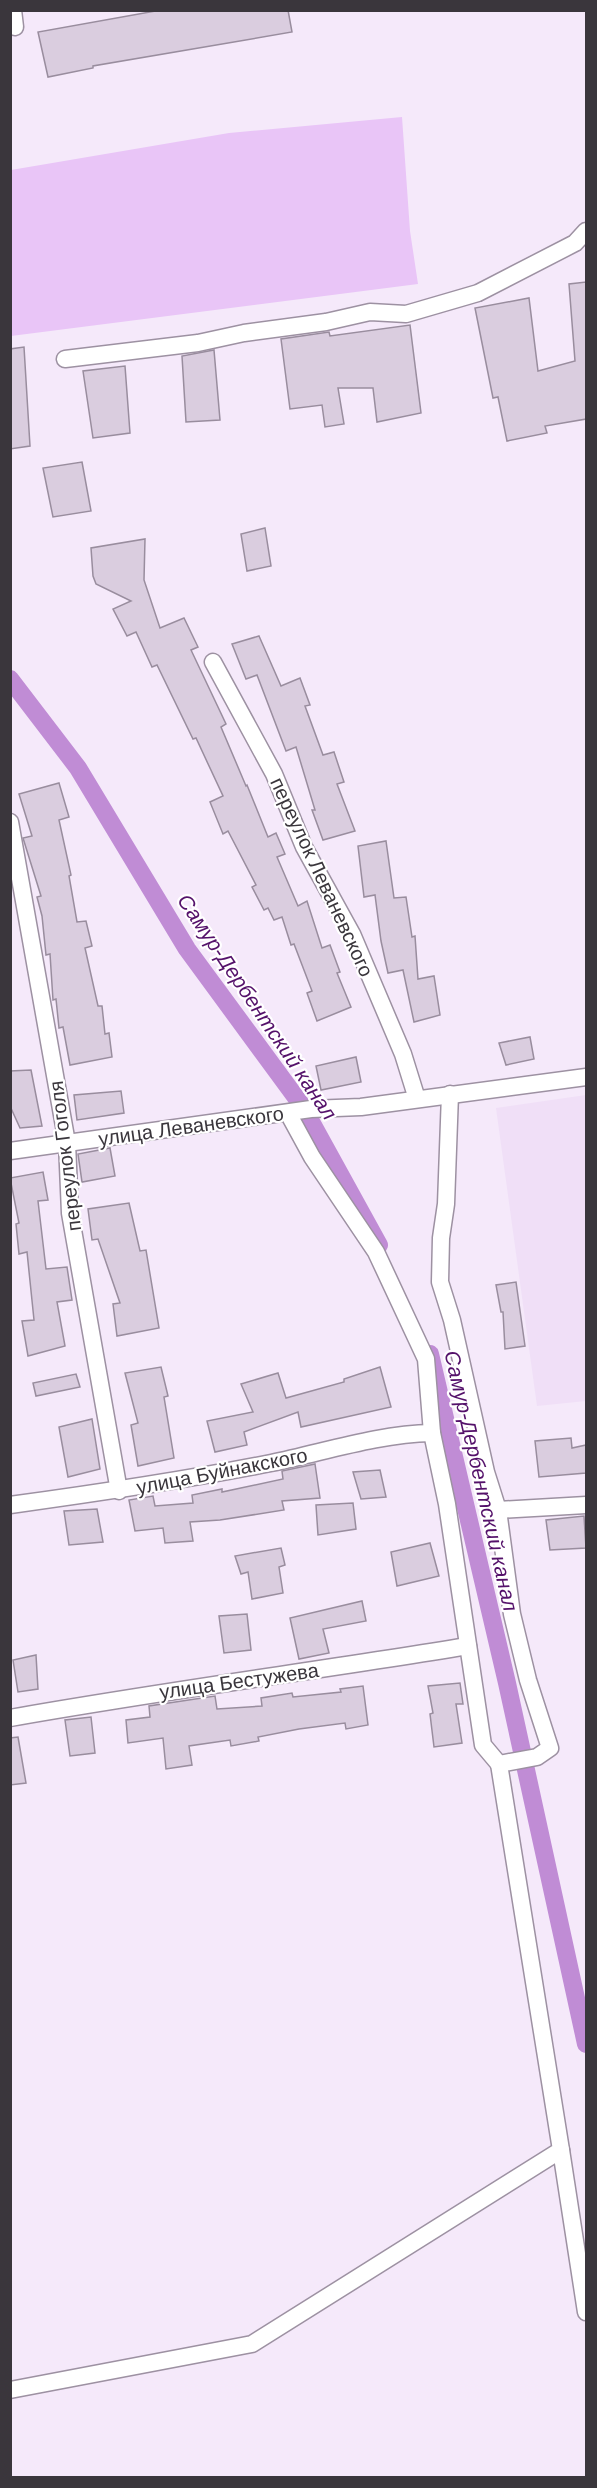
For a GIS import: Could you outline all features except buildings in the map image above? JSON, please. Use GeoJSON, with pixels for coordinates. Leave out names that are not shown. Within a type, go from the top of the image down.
{"type":"FeatureCollection","features":[{"type":"Feature","properties":{"kind":"street"},"geometry":{"type":"LineString","coordinates":[[65,359],[198,344],[244,333],[326,322],[370,312],[406,314],[478,293],[575,243],[586,231]]}},
{"type":"Feature","properties":{"kind":"street","name":"переулок Леваневского"},"geometry":{"type":"LineString","coordinates":[[213,662],[274,774],[304,847],[352,934],[403,1054],[417,1099]]}},
{"type":"Feature","properties":{"kind":"street","name":"переулок Гоголя"},"geometry":{"type":"LineString","coordinates":[[10,822],[67,1143],[70,1213],[119,1491]]}},
{"type":"Feature","properties":{"kind":"street","name":"улица Леваневского"},"geometry":{"type":"LineString","coordinates":[[10,1151],[299,1111],[361,1107],[586,1077]]}},
{"type":"Feature","properties":{"kind":"street"},"geometry":{"type":"LineString","coordinates":[[450,1094],[446,1204],[441,1239],[440,1282],[462,1361],[486,1472],[498,1510],[512,1614],[528,1680],[550,1748],[537,1757],[504,1763]]}},
{"type":"Feature","properties":{"kind":"street"},"geometry":{"type":"LineString","coordinates":[[299,1111],[312,1157],[376,1252],[426,1359],[432,1433],[447,1504],[483,1745],[504,1763],[586,2312]]}},
{"type":"Feature","properties":{"kind":"street","name":"улица Буйнакского"},"geometry":{"type":"LineString","coordinates":[[10,1505],[119,1491],[309,1455],[400,1433],[432,1433]]}},
{"type":"Feature","properties":{"kind":"street"},"geometry":{"type":"LineString","coordinates":[[498,1510],[586,1505]]}},
{"type":"Feature","properties":{"kind":"street","name":"улица Бестужева"},"geometry":{"type":"LineString","coordinates":[[10,1718],[133,1696],[277,1677],[468,1646]]}},
{"type":"Feature","properties":{"kind":"street"},"geometry":{"type":"LineString","coordinates":[[10,2390],[252,2344],[561,2150]]}},
{"type":"Feature","properties":{"kind":"shaded area"},"geometry":{"type":"Polygon","coordinates":[[[402,117],[410,231],[418,284],[11,336],[11,170],[229,133],[402,117]]]}},
{"type":"Feature","properties":{"kind":"shaded area"},"geometry":{"type":"Polygon","coordinates":[[[586,1095],[586,1401],[537,1406],[496,1108],[586,1095]]]}},
{"type":"Feature","properties":{"kind":"waterway","name":"Самур-Дербентский канал"},"geometry":{"type":"LineString","coordinates":[[10,679],[78,768],[187,949],[303,1107],[379,1245]]}},
{"type":"Feature","properties":{"kind":"waterway","name":"Самур-Дербентский канал"},"geometry":{"type":"LineString","coordinates":[[430,1354],[507,1683],[586,2044]]}}]}
